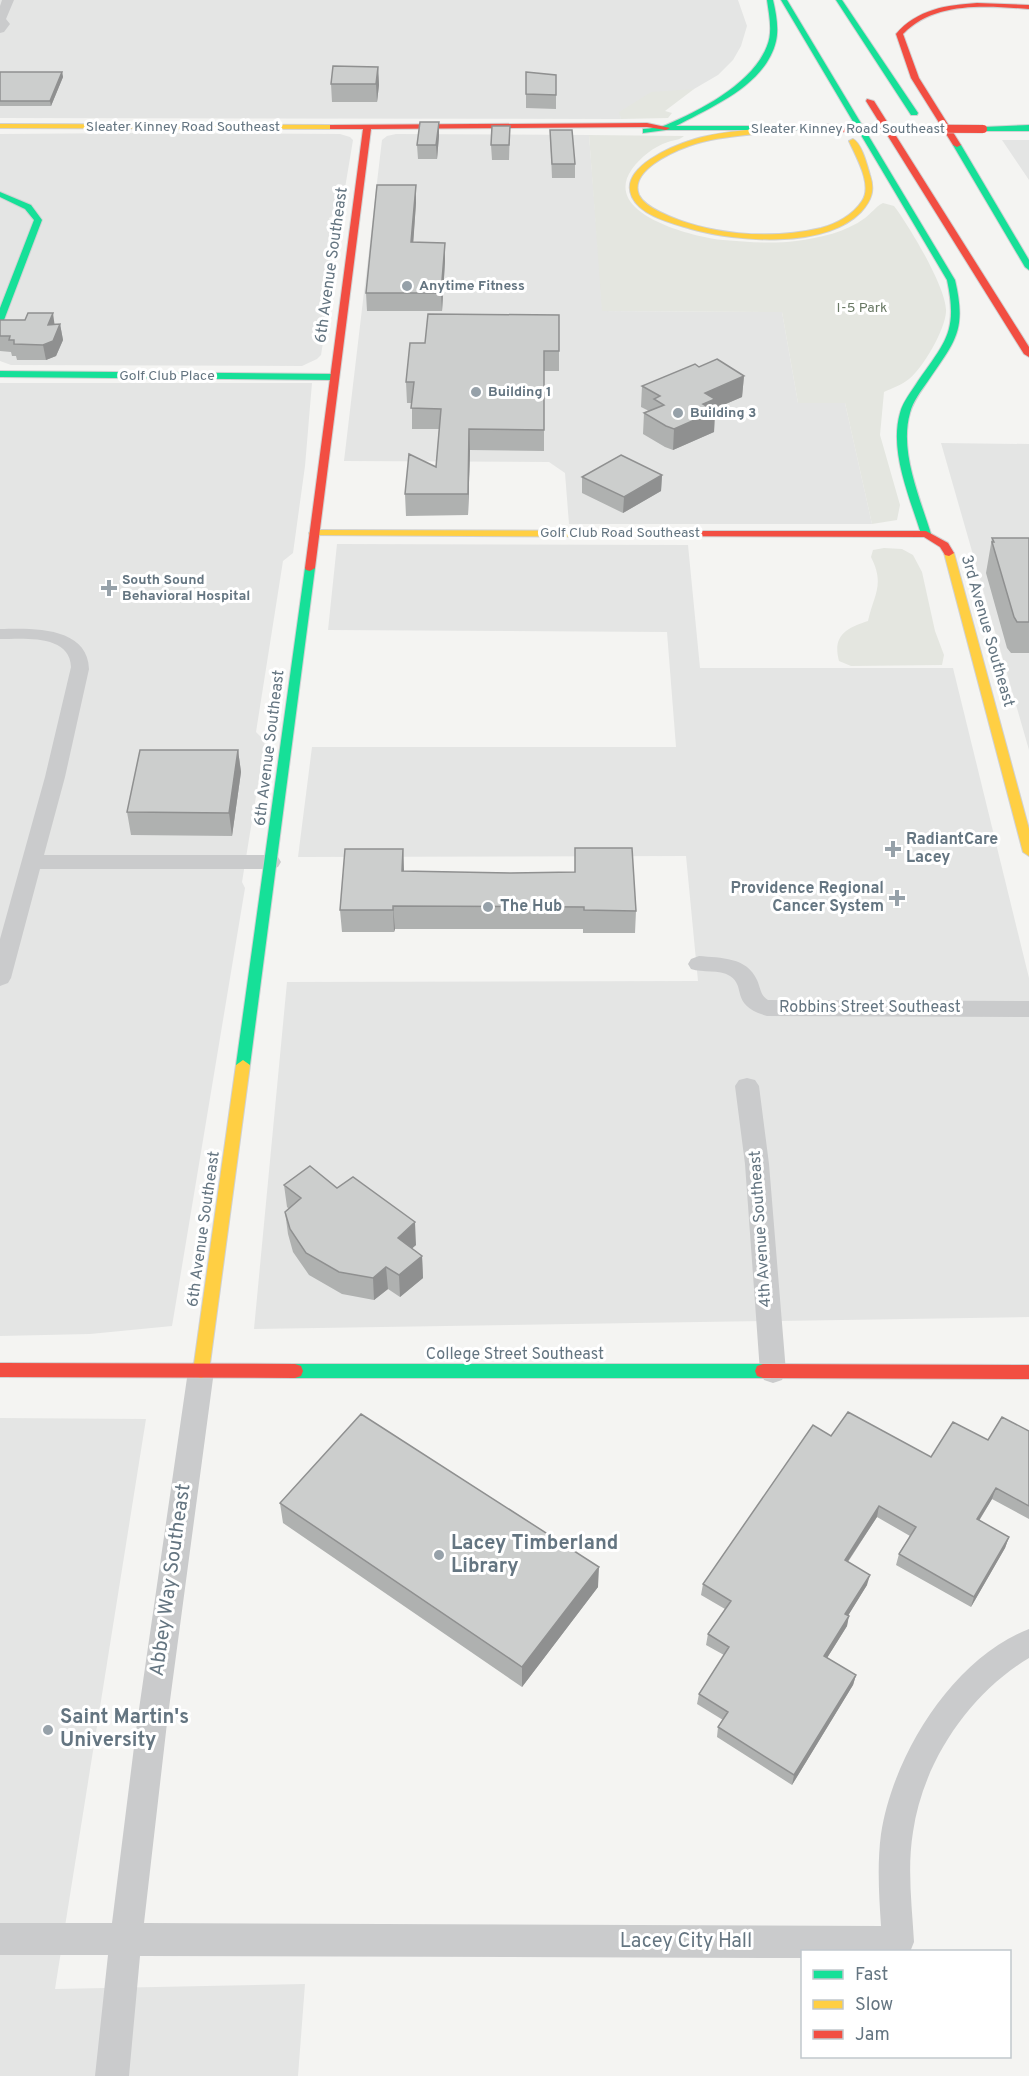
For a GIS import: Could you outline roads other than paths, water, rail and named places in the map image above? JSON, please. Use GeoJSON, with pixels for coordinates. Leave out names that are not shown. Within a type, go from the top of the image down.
{"type":"FeatureCollection","features":[{"type":"Feature","properties":{"kind":"main road"},"geometry":{"type":"LineString","coordinates":[[666,128],[731,90],[758,68],[771,47],[773,36],[774,20],[770,0]]}},
{"type":"Feature","properties":{"kind":"main road"},"geometry":{"type":"LineString","coordinates":[[784,0],[951,280],[958,301],[959,322],[952,343],[918,387],[908,403],[903,419],[903,440],[926,534]]}},
{"type":"Feature","properties":{"kind":"main road"},"geometry":{"type":"LineString","coordinates":[[839,0],[931,138]]}},
{"type":"Feature","properties":{"kind":"main road"},"geometry":{"type":"LineString","coordinates":[[1026,272],[915,78],[899,34],[901,28],[914,18],[942,9],[979,4],[1029,7]]}},
{"type":"Feature","properties":{"kind":"main road"},"geometry":{"type":"LineString","coordinates":[[781,128],[714,137],[665,152],[648,162],[640,170],[633,185],[634,194],[645,208],[664,218],[688,226],[730,234],[773,236],[807,233],[826,230],[849,219],[865,204],[868,195],[867,180],[830,77]]}},
{"type":"Feature","properties":{"kind":"main road"},"geometry":{"type":"LineString","coordinates":[[864,91],[1029,354]]}},
{"type":"Feature","properties":{"kind":"main road","name":"Sleater Kinney Road Southeast"},"geometry":{"type":"LineString","coordinates":[[0,126],[367,127],[647,124],[666,128]]}},
{"type":"Feature","properties":{"kind":"main road","name":"Sleater Kinney Road Southeast"},"geometry":{"type":"LineString","coordinates":[[367,127],[391,130],[582,131],[647,131],[666,128],[1029,128]]}},
{"type":"Feature","properties":{"kind":"main road","name":"6th Avenue Southeast"},"geometry":{"type":"LineString","coordinates":[[201,1371],[271,862],[367,127]]}},
{"type":"Feature","properties":{"kind":"main road"},"geometry":{"type":"LineString","coordinates":[[0,194],[32,210],[37,214],[38,220],[0,320]]}},
{"type":"Feature","properties":{"kind":"main road"},"geometry":{"type":"LineString","coordinates":[[990,228],[1026,272]]}},
{"type":"Feature","properties":{"kind":"main road","name":"Golf Club Place"},"geometry":{"type":"LineString","coordinates":[[0,374],[333,377]]}},
{"type":"Feature","properties":{"kind":"main road","name":"Golf Club Road Southeast"},"geometry":{"type":"LineString","coordinates":[[314,533],[926,534]]}},
{"type":"Feature","properties":{"kind":"main road","name":"3rd Avenue Southeast"},"geometry":{"type":"LineString","coordinates":[[926,534],[944,545],[951,557],[1029,852]]}},
{"type":"Feature","properties":{"kind":"main road","name":"College Street Southeast"},"geometry":{"type":"LineString","coordinates":[[0,1371],[1029,1372]]}},
{"type":"Feature","properties":{"kind":"street"},"geometry":{"type":"LineString","coordinates":[[0,30],[4,24],[0,20],[9,0]]}},
{"type":"Feature","properties":{"kind":"street"},"geometry":{"type":"LineString","coordinates":[[0,634],[34,634],[70,645],[78,655],[80,669],[57,767],[0,978]]}},
{"type":"Feature","properties":{"kind":"street"},"geometry":{"type":"LineString","coordinates":[[31,862],[271,862]]}},
{"type":"Feature","properties":{"kind":"street","name":"Robbins Street Southeast"},"geometry":{"type":"LineString","coordinates":[[699,964],[738,970],[747,981],[749,996],[758,1006],[767,1008],[1029,1009]]}},
{"type":"Feature","properties":{"kind":"street","name":"4th Avenue Southeast"},"geometry":{"type":"LineString","coordinates":[[747,1086],[757,1164],[773,1372]]}},
{"type":"Feature","properties":{"kind":"street","name":"Abbey Way Southeast"},"geometry":{"type":"LineString","coordinates":[[112,2076],[125,1939],[166,1606],[201,1371]]}},
{"type":"Feature","properties":{"kind":"street","name":"Lacey City Hall"},"geometry":{"type":"LineString","coordinates":[[125,1939],[898,1942],[894,1877],[897,1830],[916,1767],[967,1689],[996,1662],[1029,1642]]}},
{"type":"Feature","properties":{"kind":"street"},"geometry":{"type":"LineString","coordinates":[[0,1940],[125,1939]]}},
{"type":"Feature","properties":{"kind":"place","name":"Anytime Fitness"},"geometry":{"type":"Point","coordinates":[407,286]}},
{"type":"Feature","properties":{"kind":"place","name":"Building 1"},"geometry":{"type":"Point","coordinates":[476,392]}},
{"type":"Feature","properties":{"kind":"place","name":"Building 3"},"geometry":{"type":"Point","coordinates":[678,413]}},
{"type":"Feature","properties":{"kind":"place","name":"South Sound Behavioral Hospital"},"geometry":{"type":"Point","coordinates":[109,588]}},
{"type":"Feature","properties":{"kind":"place","name":"RadiantCare Lacey"},"geometry":{"type":"Point","coordinates":[893,849]}},
{"type":"Feature","properties":{"kind":"place","name":"Providence Regional Cancer System"},"geometry":{"type":"Point","coordinates":[897,898]}},
{"type":"Feature","properties":{"kind":"place","name":"The Hub"},"geometry":{"type":"Point","coordinates":[488,907]}},
{"type":"Feature","properties":{"kind":"place","name":"Lacey Timberland Library"},"geometry":{"type":"Point","coordinates":[439,1555]}},
{"type":"Feature","properties":{"kind":"place","name":"Saint Martin's University"},"geometry":{"type":"Point","coordinates":[48,1730]}},
{"type":"Feature","properties":{"kind":"park label","name":"I-5 Park"},"geometry":{"type":"Point","coordinates":[862,308]}}]}
